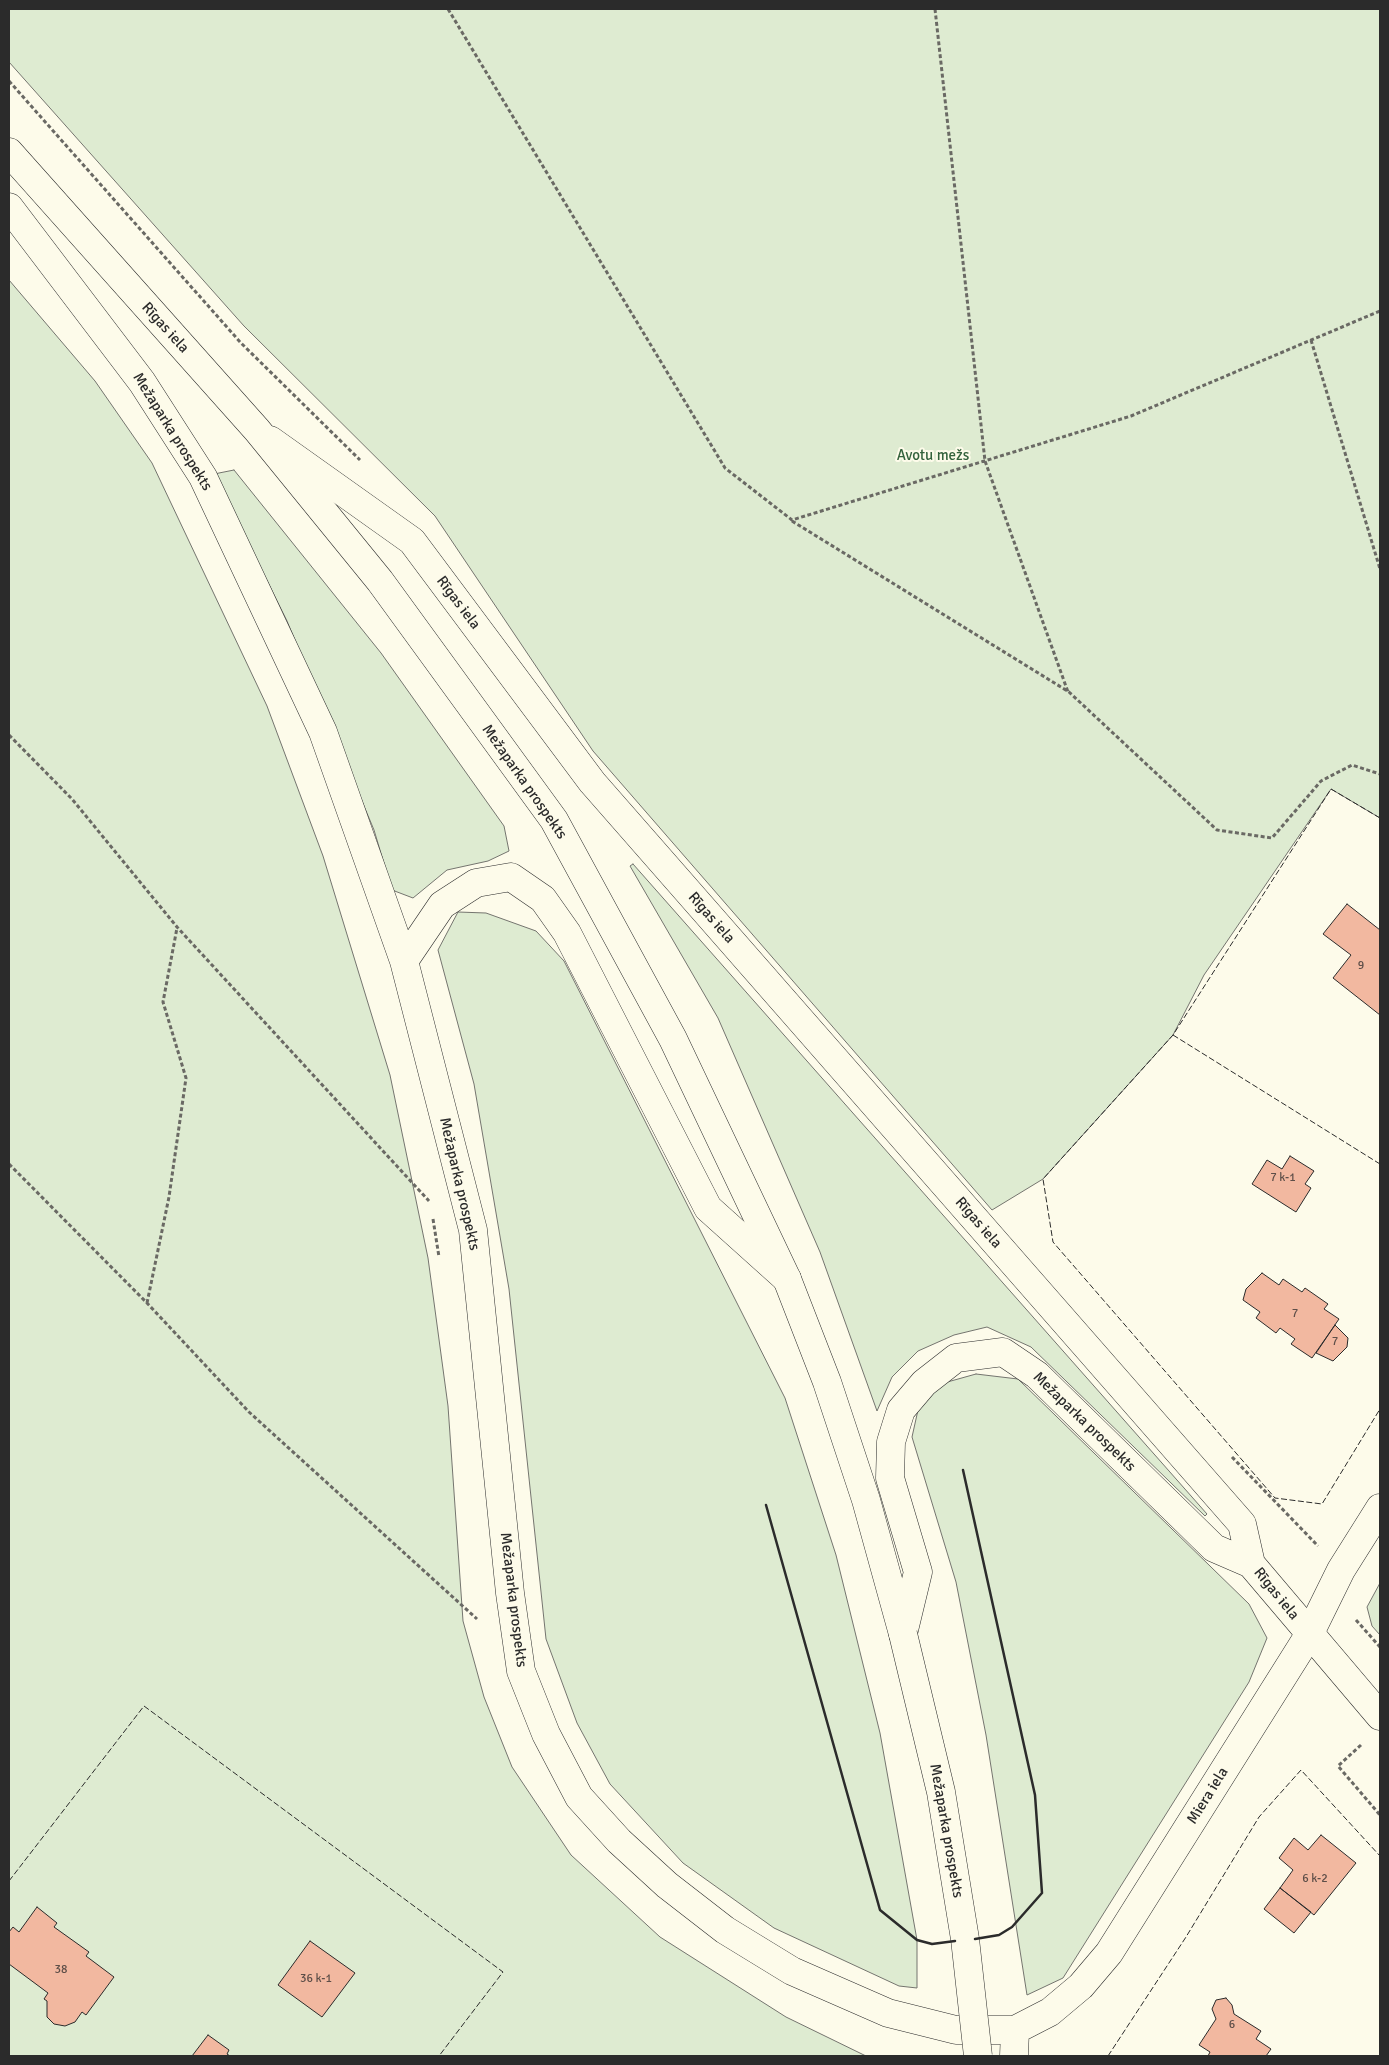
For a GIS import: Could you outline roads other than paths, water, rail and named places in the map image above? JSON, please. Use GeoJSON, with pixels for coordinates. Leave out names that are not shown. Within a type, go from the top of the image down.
{"type":"FeatureCollection","features":[{"type":"Feature","properties":{"kind":"street","name":"Rīgas iela"},"geometry":{"type":"LineString","coordinates":[[9,152],[256,430],[412,541],[592,782],[1242,1524],[1251,1564],[1309,1635],[1380,1716]]}},
{"type":"Feature","properties":{"kind":"street","name":"Mežaparka prospekts"},"geometry":{"type":"LineString","coordinates":[[9,207],[142,382],[204,477],[323,732],[404,961],[473,1230],[510,1593],[521,1671],[546,1734],[580,1796],[619,1841],[667,1884],[725,1930],[792,1971],[897,2015],[956,2030],[1015,2030]]}},
{"type":"Feature","properties":{"kind":"street","name":"Mežaparka prospekts"},"geometry":{"type":"LineString","coordinates":[[256,430],[380,580],[554,820],[673,1039],[787,1279],[827,1382],[866,1500],[903,1634],[941,1792],[965,1939],[978,2056]]}},
{"type":"Feature","properties":{"kind":"street","name":"Mežaparka prospekts"},"geometry":{"type":"LineString","coordinates":[[404,961],[442,905],[476,882],[511,877],[543,899],[567,933],[708,1208],[787,1279]]}},
{"type":"Feature","properties":{"kind":"street","name":"Mežaparka prospekts"},"geometry":{"type":"LineString","coordinates":[[903,1634],[918,1572],[890,1478],[891,1442],[901,1410],[924,1383],[956,1358],[1003,1352],[1037,1375],[1214,1548],[1251,1564]]}},
{"type":"Feature","properties":{"kind":"street","name":"Miera iela"},"geometry":{"type":"LineString","coordinates":[[1015,2030],[1050,2012],[1081,1986],[1109,1953],[1309,1635],[1341,1570],[1380,1508]]}},
{"type":"Feature","properties":{"kind":"street"},"geometry":{"type":"LineString","coordinates":[[1014,2056],[1015,2030]]}},
{"type":"Feature","properties":{"kind":"park label","name":"Avotu mežs"},"geometry":{"type":"Point","coordinates":[933,456]}}]}
